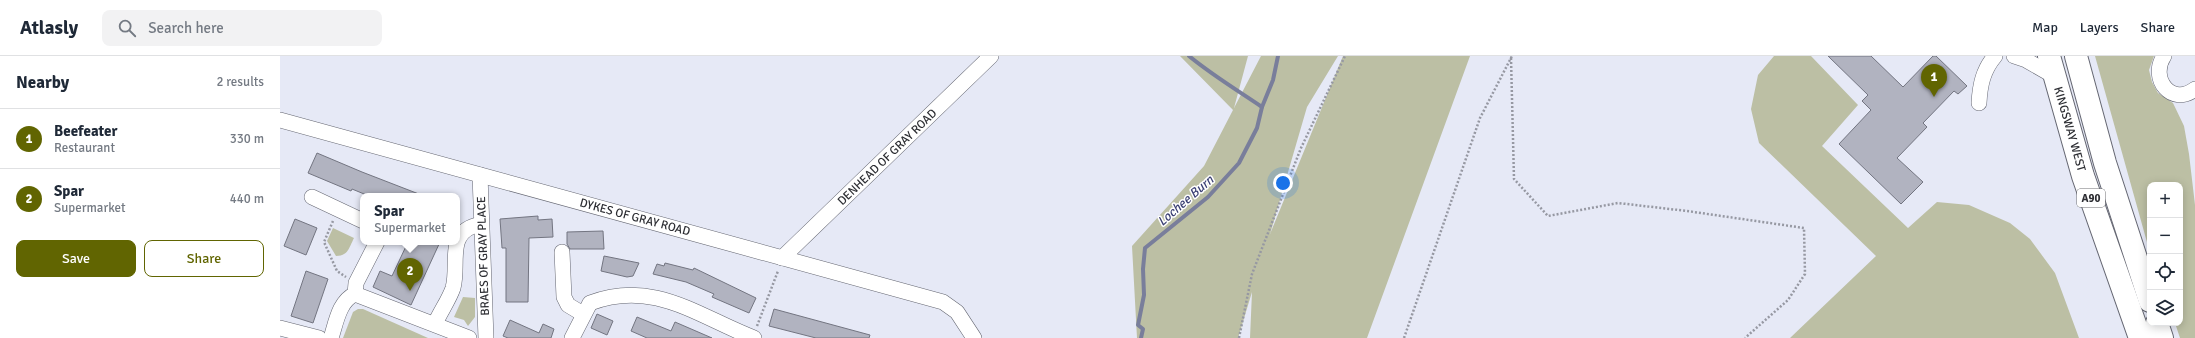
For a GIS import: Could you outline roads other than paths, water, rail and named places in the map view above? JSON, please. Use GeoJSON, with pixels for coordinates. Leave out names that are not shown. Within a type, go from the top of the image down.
{"type":"FeatureCollection","features":[{"type":"Feature","properties":{"kind":"highway","name":"KINGSWAY WEST"},"geometry":{"type":"LineString","coordinates":[[2076,56],[2105,163],[2147,292]]}},
{"type":"Feature","properties":{"kind":"highway","name":"KINGSWAY WEST"},"geometry":{"type":"LineString","coordinates":[[2052,66],[2083,176],[2140,338]]}},
{"type":"Feature","properties":{"kind":"highway"},"geometry":{"type":"LineString","coordinates":[[2158,326],[2162,338]]}},
{"type":"Feature","properties":{"kind":"street","name":"DENHEAD OF GRAY ROAD"},"geometry":{"type":"LineString","coordinates":[[782,258],[991,56]]}},
{"type":"Feature","properties":{"kind":"street"},"geometry":{"type":"LineString","coordinates":[[1979,103],[1980,85],[1988,64],[1995,56]]}},
{"type":"Feature","properties":{"kind":"street"},"geometry":{"type":"LineString","coordinates":[[2014,56],[2052,66]]}},
{"type":"Feature","properties":{"kind":"street"},"geometry":{"type":"LineString","coordinates":[[2164,56],[2158,73],[2161,82],[2167,90],[2175,94],[2185,94],[2195,89]]}},
{"type":"Feature","properties":{"kind":"street","name":"DYKES OF GRAY ROAD"},"geometry":{"type":"LineString","coordinates":[[280,120],[943,302],[957,312],[974,338]]}},
{"type":"Feature","properties":{"kind":"street","name":"BRAES OF GRAY PLACE"},"geometry":{"type":"LineString","coordinates":[[480,175],[486,338]]}},
{"type":"Feature","properties":{"kind":"street"},"geometry":{"type":"LineString","coordinates":[[312,198],[360,220]]}},
{"type":"Feature","properties":{"kind":"street"},"geometry":{"type":"LineString","coordinates":[[460,239],[463,232],[468,227],[481,224]]}},
{"type":"Feature","properties":{"kind":"street"},"geometry":{"type":"LineString","coordinates":[[331,338],[343,303],[356,289],[376,245]]}},
{"type":"Feature","properties":{"kind":"street"},"geometry":{"type":"LineString","coordinates":[[435,324],[453,288],[455,250],[457,245]]}},
{"type":"Feature","properties":{"kind":"street"},"geometry":{"type":"LineString","coordinates":[[562,252],[564,297],[568,305],[583,314]]}},
{"type":"Feature","properties":{"kind":"street"},"geometry":{"type":"LineString","coordinates":[[356,289],[469,338]]}},
{"type":"Feature","properties":{"kind":"street"},"geometry":{"type":"LineString","coordinates":[[572,338],[590,303],[606,297],[630,294],[672,302],[753,338]]}},
{"type":"Feature","properties":{"kind":"street"},"geometry":{"type":"LineString","coordinates":[[280,328],[320,338]]}},
{"type":"Feature","properties":{"kind":"waterway"},"geometry":{"type":"LineString","coordinates":[[1189,56],[1262,107]]}},
{"type":"Feature","properties":{"kind":"waterway","name":"Lochee Burn"},"geometry":{"type":"LineString","coordinates":[[1141,338],[1143,329],[1138,325],[1144,295],[1143,269],[1145,248],[1208,197],[1239,163],[1257,128],[1262,107],[1273,80],[1278,56]]}},
{"type":"Feature","properties":{"kind":"place","name":"Beefeater"},"geometry":{"type":"Point","coordinates":[1934,97]}},
{"type":"Feature","properties":{"kind":"place","name":"Spar"},"geometry":{"type":"Point","coordinates":[410,291]}}]}
